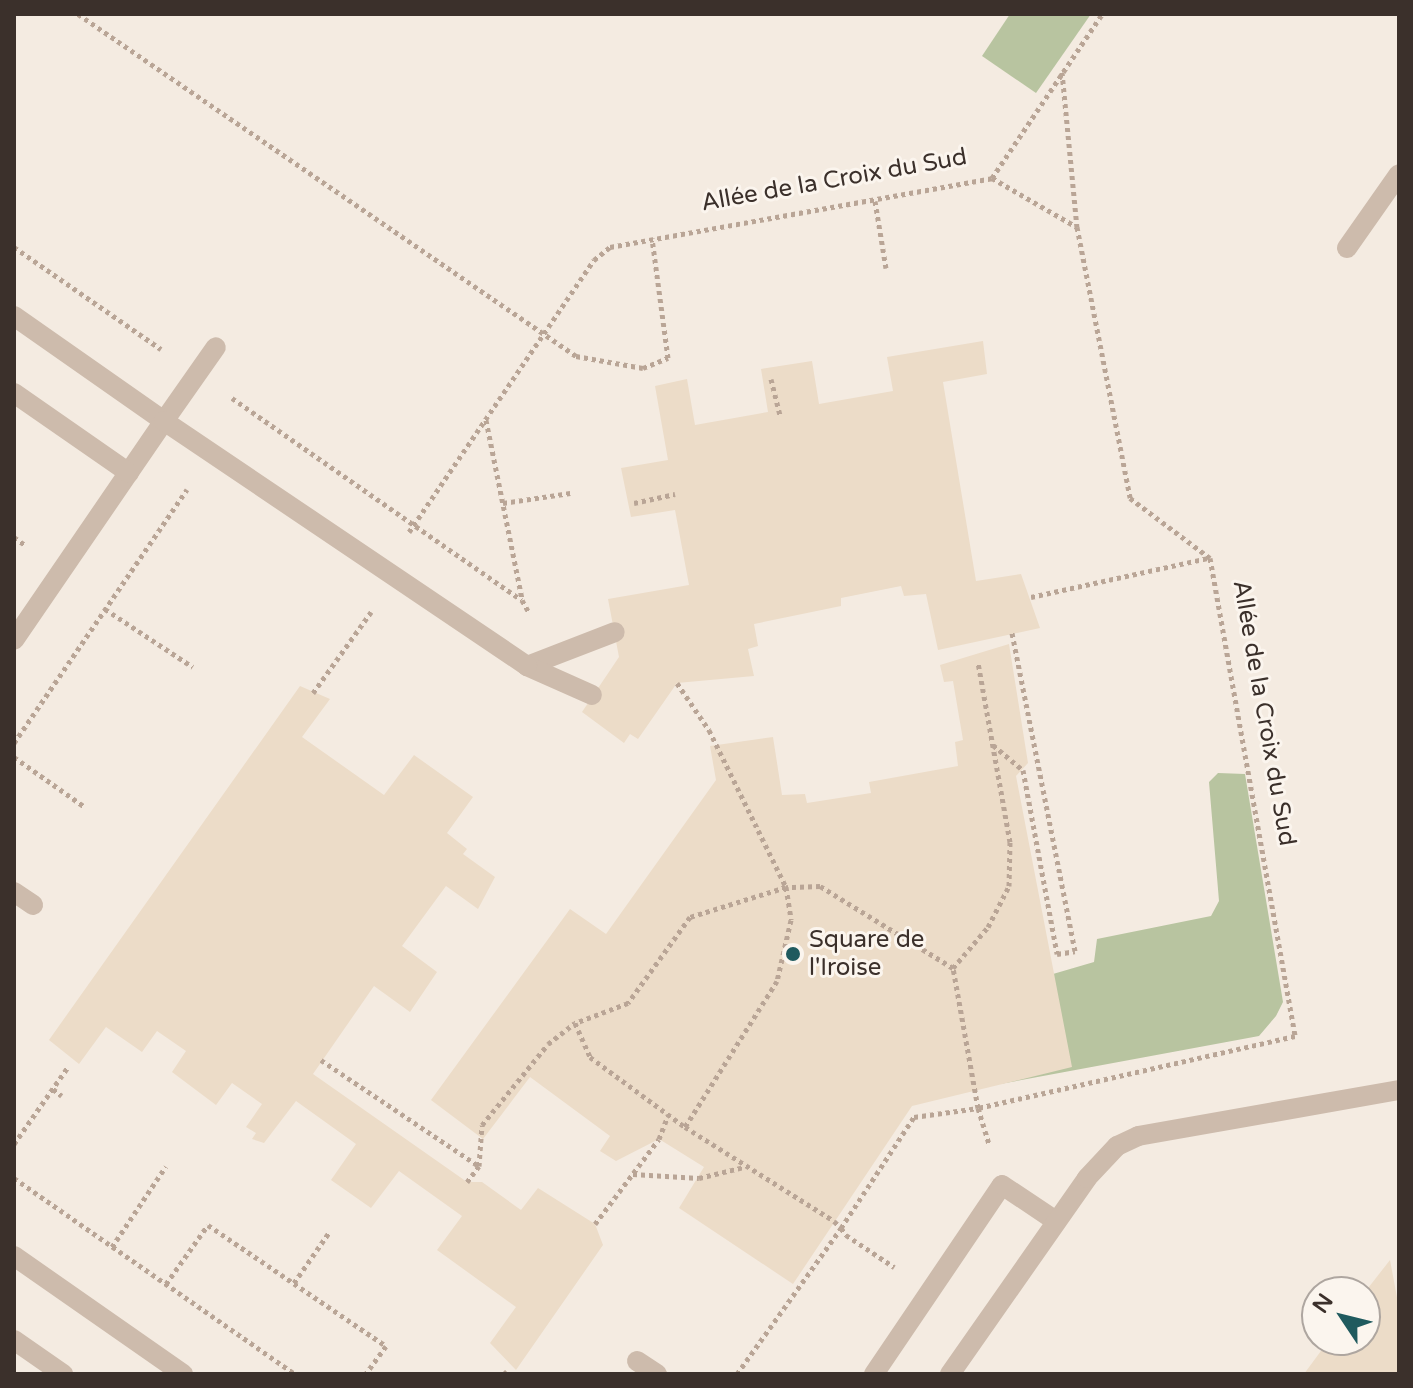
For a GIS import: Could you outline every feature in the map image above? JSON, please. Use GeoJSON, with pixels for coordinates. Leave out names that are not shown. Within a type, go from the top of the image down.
{"type":"FeatureCollection","features":[{"type":"Feature","properties":{"kind":"street"},"geometry":{"type":"LineString","coordinates":[[1347,248],[1399,174]]}},
{"type":"Feature","properties":{"kind":"street"},"geometry":{"type":"LineString","coordinates":[[14,316],[527,666],[592,695]]}},
{"type":"Feature","properties":{"kind":"street"},"geometry":{"type":"LineString","coordinates":[[14,640],[216,347]]}},
{"type":"Feature","properties":{"kind":"street"},"geometry":{"type":"LineString","coordinates":[[14,393],[129,473]]}},
{"type":"Feature","properties":{"kind":"street"},"geometry":{"type":"LineString","coordinates":[[527,666],[615,632]]}},
{"type":"Feature","properties":{"kind":"street"},"geometry":{"type":"LineString","coordinates":[[14,892],[33,905]]}},
{"type":"Feature","properties":{"kind":"street"},"geometry":{"type":"LineString","coordinates":[[950,1374],[1101,1159],[1138,1136],[1399,1090]]}},
{"type":"Feature","properties":{"kind":"street"},"geometry":{"type":"LineString","coordinates":[[874,1374],[1002,1185],[1056,1221]]}},
{"type":"Feature","properties":{"kind":"street"},"geometry":{"type":"LineString","coordinates":[[14,1256],[183,1374]]}},
{"type":"Feature","properties":{"kind":"street"},"geometry":{"type":"LineString","coordinates":[[14,1340],[63,1374]]}},
{"type":"Feature","properties":{"kind":"street"},"geometry":{"type":"LineString","coordinates":[[637,1361],[657,1374]]}},
{"type":"Feature","properties":{"kind":"path"},"geometry":{"type":"LineString","coordinates":[[78,14],[576,356],[643,368],[668,358],[652,238]]}},
{"type":"Feature","properties":{"kind":"path"},"geometry":{"type":"LineString","coordinates":[[992,178],[1102,14]]}},
{"type":"Feature","properties":{"kind":"path"},"geometry":{"type":"LineString","coordinates":[[1062,71],[1077,227]]}},
{"type":"Feature","properties":{"kind":"path","name":"Allée de la Croix du Sud"},"geometry":{"type":"LineString","coordinates":[[313,693],[372,610],[384,569],[594,260],[610,247],[992,178],[1077,227],[1130,498],[1210,558],[1295,1036],[978,1108]]}},
{"type":"Feature","properties":{"kind":"path"},"geometry":{"type":"LineString","coordinates":[[875,201],[886,268]]}},
{"type":"Feature","properties":{"kind":"path"},"geometry":{"type":"LineString","coordinates":[[14,247],[522,600]]}},
{"type":"Feature","properties":{"kind":"path"},"geometry":{"type":"LineString","coordinates":[[771,379],[780,415]]}},
{"type":"Feature","properties":{"kind":"path"},"geometry":{"type":"LineString","coordinates":[[486,419],[522,600],[533,620],[527,666]]}},
{"type":"Feature","properties":{"kind":"path"},"geometry":{"type":"LineString","coordinates":[[14,743],[212,453]]}},
{"type":"Feature","properties":{"kind":"path"},"geometry":{"type":"LineString","coordinates":[[503,503],[570,493]]}},
{"type":"Feature","properties":{"kind":"path"},"geometry":{"type":"LineString","coordinates":[[634,503],[675,494]]}},
{"type":"Feature","properties":{"kind":"path"},"geometry":{"type":"LineString","coordinates":[[1031,597],[1210,558]]}},
{"type":"Feature","properties":{"kind":"path"},"geometry":{"type":"LineString","coordinates":[[105,609],[193,667]]}},
{"type":"Feature","properties":{"kind":"path"},"geometry":{"type":"LineString","coordinates":[[993,745],[1023,770],[1057,954],[1075,951],[1012,632]]}},
{"type":"Feature","properties":{"kind":"path"},"geometry":{"type":"LineString","coordinates":[[953,968],[988,927],[1009,886],[1010,842],[978,662]]}},
{"type":"Feature","properties":{"kind":"path"},"geometry":{"type":"LineString","coordinates":[[677,683],[709,730],[786,887],[791,920],[777,981],[685,1127]]}},
{"type":"Feature","properties":{"kind":"path"},"geometry":{"type":"LineString","coordinates":[[14,757],[85,807]]}},
{"type":"Feature","properties":{"kind":"path"},"geometry":{"type":"LineString","coordinates":[[467,1182],[479,1166],[482,1125],[548,1044],[575,1023],[628,1003],[690,917],[786,887],[820,886],[953,968],[978,1108],[1002,1185]]}},
{"type":"Feature","properties":{"kind":"path"},"geometry":{"type":"LineString","coordinates":[[575,1023],[590,1057],[685,1127],[841,1228],[866,1249]]}},
{"type":"Feature","properties":{"kind":"path"},"geometry":{"type":"LineString","coordinates":[[321,1060],[479,1166]]}},
{"type":"Feature","properties":{"kind":"path"},"geometry":{"type":"LineString","coordinates":[[14,1144],[68,1067]]}},
{"type":"Feature","properties":{"kind":"path"},"geometry":{"type":"LineString","coordinates":[[53,1089],[62,1096]]}},
{"type":"Feature","properties":{"kind":"path"},"geometry":{"type":"LineString","coordinates":[[737,1374],[841,1228],[914,1117],[978,1108]]}},
{"type":"Feature","properties":{"kind":"path"},"geometry":{"type":"LineString","coordinates":[[595,1224],[659,1139],[668,1115]]}},
{"type":"Feature","properties":{"kind":"path"},"geometry":{"type":"LineString","coordinates":[[112,1247],[166,1166]]}},
{"type":"Feature","properties":{"kind":"path"},"geometry":{"type":"LineString","coordinates":[[633,1174],[699,1178],[745,1167]]}},
{"type":"Feature","properties":{"kind":"path"},"geometry":{"type":"LineString","coordinates":[[14,1178],[295,1374]]}},
{"type":"Feature","properties":{"kind":"path"},"geometry":{"type":"LineString","coordinates":[[166,1284],[208,1225],[386,1346],[366,1374]]}},
{"type":"Feature","properties":{"kind":"path"},"geometry":{"type":"LineString","coordinates":[[294,1283],[330,1231]]}},
{"type":"Feature","properties":{"kind":"green space"},"geometry":{"type":"Polygon","coordinates":[[[1010,14],[1091,14],[1036,93],[982,56],[1010,14]]]}},
{"type":"Feature","properties":{"kind":"green space"},"geometry":{"type":"Polygon","coordinates":[[[1218,773],[1245,774],[1283,1002],[1276,1016],[1259,1036],[1000,1084],[1053,974],[1094,962],[1097,939],[1211,916],[1219,901],[1209,782],[1218,773]]]}},
{"type":"Feature","properties":{"kind":"shaded area"},"geometry":{"type":"Polygon","coordinates":[[[983,341],[987,374],[943,382],[976,581],[1021,574],[1040,628],[938,650],[926,594],[904,596],[901,586],[841,598],[841,606],[754,624],[758,646],[748,649],[754,676],[677,683],[638,739],[630,734],[624,743],[582,712],[619,657],[608,599],[689,585],[675,510],[631,517],[621,468],[668,460],[655,386],[687,379],[695,425],[768,412],[761,369],[812,361],[819,404],[893,391],[887,357],[983,341]]]}},
{"type":"Feature","properties":{"kind":"shaded area","name":"Square de l'Iroise"},"geometry":{"type":"Polygon","coordinates":[[[1009,644],[1028,763],[1016,776],[1072,1067],[912,1106],[793,1284],[679,1208],[704,1167],[659,1139],[616,1161],[600,1151],[610,1136],[530,1077],[483,1139],[431,1100],[570,909],[606,934],[716,780],[710,746],[773,737],[782,795],[805,794],[807,803],[871,793],[869,782],[958,766],[955,742],[963,740],[953,681],[944,682],[940,665],[1009,644]]]}},
{"type":"Feature","properties":{"kind":"shaded area"},"geometry":{"type":"Polygon","coordinates":[[[300,686],[330,699],[302,737],[384,795],[414,755],[473,797],[447,833],[467,849],[463,854],[495,877],[478,909],[446,886],[402,946],[437,972],[410,1012],[374,986],[313,1074],[467,1182],[482,1182],[521,1210],[538,1188],[595,1224],[603,1245],[516,1370],[490,1343],[516,1307],[437,1250],[462,1216],[399,1171],[371,1208],[331,1180],[356,1144],[296,1101],[264,1143],[252,1139],[256,1133],[246,1127],[262,1104],[232,1083],[216,1105],[172,1072],[186,1051],[157,1031],[142,1052],[106,1027],[79,1064],[49,1040],[300,686]]]}},
{"type":"Feature","properties":{"kind":"shaded area"},"geometry":{"type":"Polygon","coordinates":[[[1390,1260],[1399,1308],[1399,1374],[1304,1374],[1317,1356],[1381,1356],[1381,1276],[1378,1276],[1390,1260]]]}},
{"type":"Feature","properties":{"kind":"place","name":"Square de l'Iroise"},"geometry":{"type":"Point","coordinates":[793,954]}}]}
